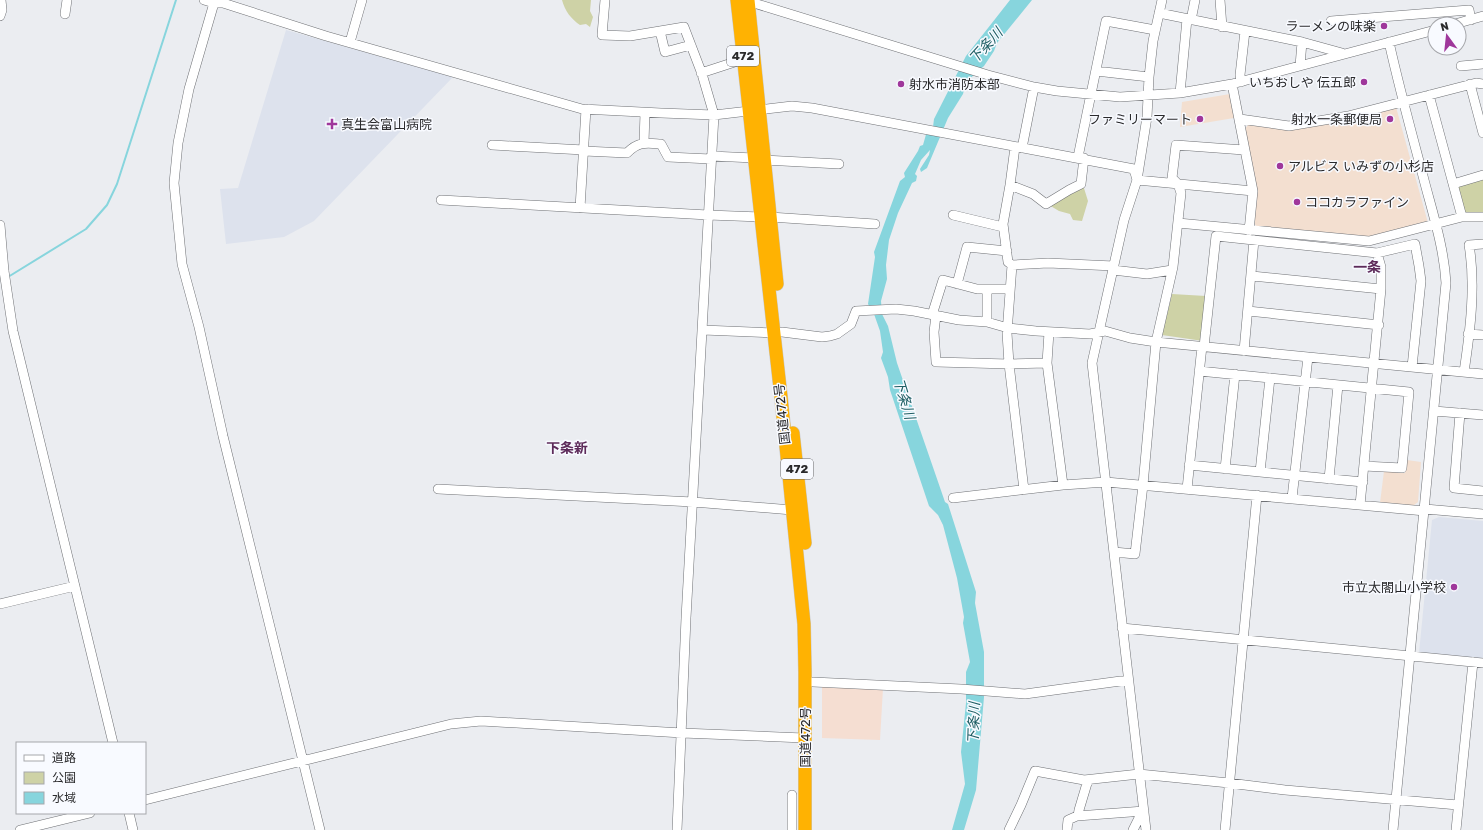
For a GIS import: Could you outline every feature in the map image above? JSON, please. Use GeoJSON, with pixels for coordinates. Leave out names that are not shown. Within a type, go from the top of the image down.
{"type":"FeatureCollection","features":[{"type":"Feature","properties":{"kind":"highway","name":"国道472号"},"geometry":{"type":"LineString","coordinates":[[744,0],[744,59],[754,111]]}},
{"type":"Feature","properties":{"kind":"highway","name":"国道472号"},"geometry":{"type":"LineString","coordinates":[[744,0],[754,111],[778,333],[792,510],[804,624],[805,830]]}},
{"type":"Feature","properties":{"kind":"highway","name":"国道472号"},"geometry":{"type":"LineString","coordinates":[[778,333],[802,510],[812,624],[813,830]]}},
{"type":"Feature","properties":{"kind":"street"},"geometry":{"type":"LineString","coordinates":[[0,16],[2,10],[2,0]]}},
{"type":"Feature","properties":{"kind":"street"},"geometry":{"type":"LineString","coordinates":[[65,14],[67,0]]}},
{"type":"Feature","properties":{"kind":"street"},"geometry":{"type":"LineString","coordinates":[[204,0],[220,2],[322,34],[586,109],[714,115],[792,106],[812,108],[1134,169],[1137,180]]}},
{"type":"Feature","properties":{"kind":"street"},"geometry":{"type":"LineString","coordinates":[[350,42],[362,0]]}},
{"type":"Feature","properties":{"kind":"street"},"geometry":{"type":"LineString","coordinates":[[605,0],[602,35],[630,36],[684,27],[701,73],[714,115],[703,330],[692,502],[682,733],[676,830]]}},
{"type":"Feature","properties":{"kind":"street"},"geometry":{"type":"LineString","coordinates":[[744,0],[988,75],[1034,87],[1091,95],[1120,97],[1180,93],[1237,83],[1427,32]]}},
{"type":"Feature","properties":{"kind":"street"},"geometry":{"type":"LineString","coordinates":[[1146,830],[1092,363],[1124,220],[1137,180],[1144,138],[1149,96],[1149,77],[1155,30],[1162,0]]}},
{"type":"Feature","properties":{"kind":"street"},"geometry":{"type":"LineString","coordinates":[[1180,93],[1189,20],[1195,0]]}},
{"type":"Feature","properties":{"kind":"street"},"geometry":{"type":"LineString","coordinates":[[1220,0],[1222,27]]}},
{"type":"Feature","properties":{"kind":"street"},"geometry":{"type":"LineString","coordinates":[[220,2],[189,89],[178,143],[174,183],[182,264],[199,327],[225,444],[320,830]]}},
{"type":"Feature","properties":{"kind":"street"},"geometry":{"type":"LineString","coordinates":[[1331,21],[1469,10],[1472,20]]}},
{"type":"Feature","properties":{"kind":"street"},"geometry":{"type":"LineString","coordinates":[[1159,13],[1302,42],[1344,54]]}},
{"type":"Feature","properties":{"kind":"street"},"geometry":{"type":"LineString","coordinates":[[1467,21],[1483,16]]}},
{"type":"Feature","properties":{"kind":"street"},"geometry":{"type":"LineString","coordinates":[[1010,185],[1033,194],[1046,204],[1081,184],[1081,158],[1091,95],[1106,21],[1155,30]]}},
{"type":"Feature","properties":{"kind":"street"},"geometry":{"type":"LineString","coordinates":[[660,31],[665,52],[691,45]]}},
{"type":"Feature","properties":{"kind":"street"},"geometry":{"type":"LineString","coordinates":[[1245,31],[1240,75],[1237,83],[1244,150],[1253,190],[1249,231]]}},
{"type":"Feature","properties":{"kind":"street"},"geometry":{"type":"LineString","coordinates":[[1300,66],[1302,42]]}},
{"type":"Feature","properties":{"kind":"street"},"geometry":{"type":"LineString","coordinates":[[1389,42],[1402,101],[1436,225],[1444,261],[1446,284],[1394,830]]}},
{"type":"Feature","properties":{"kind":"street"},"geometry":{"type":"LineString","coordinates":[[701,73],[744,59]]}},
{"type":"Feature","properties":{"kind":"street"},"geometry":{"type":"LineString","coordinates":[[1461,66],[1483,64]]}},
{"type":"Feature","properties":{"kind":"street"},"geometry":{"type":"LineString","coordinates":[[1096,71],[1149,77]]}},
{"type":"Feature","properties":{"kind":"street"},"geometry":{"type":"LineString","coordinates":[[1240,119],[1289,126],[1348,116],[1470,84],[1483,84]]}},
{"type":"Feature","properties":{"kind":"street"},"geometry":{"type":"LineString","coordinates":[[1470,84],[1483,133]]}},
{"type":"Feature","properties":{"kind":"street"},"geometry":{"type":"LineString","coordinates":[[1034,87],[1018,147],[1003,227],[1008,262],[1012,265],[1048,263],[1113,268],[1147,274],[1172,270]]}},
{"type":"Feature","properties":{"kind":"street"},"geometry":{"type":"LineString","coordinates":[[1429,95],[1462,217]]}},
{"type":"Feature","properties":{"kind":"street"},"geometry":{"type":"LineString","coordinates":[[580,208],[586,109]]}},
{"type":"Feature","properties":{"kind":"street"},"geometry":{"type":"LineString","coordinates":[[644,142],[646,112]]}},
{"type":"Feature","properties":{"kind":"street"},"geometry":{"type":"LineString","coordinates":[[492,144],[627,153],[634,147],[644,142],[661,144],[668,158],[759,159],[839,164]]}},
{"type":"Feature","properties":{"kind":"street"},"geometry":{"type":"LineString","coordinates":[[1114,552],[1134,554],[1143,485],[1156,342],[1172,270],[1178,223],[1181,193],[1178,184],[1172,178],[1176,145],[1244,150]]}},
{"type":"Feature","properties":{"kind":"street"},"geometry":{"type":"LineString","coordinates":[[1453,184],[1483,175]]}},
{"type":"Feature","properties":{"kind":"street"},"geometry":{"type":"LineString","coordinates":[[1137,180],[1253,190]]}},
{"type":"Feature","properties":{"kind":"street"},"geometry":{"type":"LineString","coordinates":[[440,200],[875,224]]}},
{"type":"Feature","properties":{"kind":"street"},"geometry":{"type":"LineString","coordinates":[[953,214],[1003,227]]}},
{"type":"Feature","properties":{"kind":"street"},"geometry":{"type":"LineString","coordinates":[[1178,223],[1249,231],[1369,241],[1436,225],[1462,217],[1483,217]]}},
{"type":"Feature","properties":{"kind":"street"},"geometry":{"type":"LineString","coordinates":[[0,225],[2,273],[13,332],[113,742]]}},
{"type":"Feature","properties":{"kind":"street"},"geometry":{"type":"LineString","coordinates":[[1187,489],[1199,371],[1216,236],[1377,253],[1415,244],[1420,266],[1420,281],[1412,367]]}},
{"type":"Feature","properties":{"kind":"street"},"geometry":{"type":"LineString","coordinates":[[1244,351],[1252,276],[1254,240]]}},
{"type":"Feature","properties":{"kind":"street"},"geometry":{"type":"LineString","coordinates":[[1464,372],[1472,276],[1469,245],[1483,244]]}},
{"type":"Feature","properties":{"kind":"street"},"geometry":{"type":"LineString","coordinates":[[957,284],[967,247],[1007,251]]}},
{"type":"Feature","properties":{"kind":"street"},"geometry":{"type":"LineString","coordinates":[[1360,505],[1382,289],[1381,267],[1377,253]]}},
{"type":"Feature","properties":{"kind":"street"},"geometry":{"type":"LineString","coordinates":[[1012,265],[1008,328],[1009,364],[1024,490]]}},
{"type":"Feature","properties":{"kind":"street"},"geometry":{"type":"LineString","coordinates":[[1252,276],[1382,289]]}},
{"type":"Feature","properties":{"kind":"street"},"geometry":{"type":"LineString","coordinates":[[1010,289],[977,289],[943,280],[934,315],[936,362],[1009,364],[1048,363]]}},
{"type":"Feature","properties":{"kind":"street"},"geometry":{"type":"LineString","coordinates":[[987,289],[987,322]]}},
{"type":"Feature","properties":{"kind":"street"},"geometry":{"type":"LineString","coordinates":[[703,330],[830,336],[837,334],[851,324],[856,311],[893,309],[959,320],[987,322],[1008,328],[1090,334],[1105,331],[1130,338],[1156,342],[1483,374]]}},
{"type":"Feature","properties":{"kind":"street"},"geometry":{"type":"LineString","coordinates":[[1248,312],[1379,325]]}},
{"type":"Feature","properties":{"kind":"street"},"geometry":{"type":"LineString","coordinates":[[1049,332],[1048,363],[1062,485]]}},
{"type":"Feature","properties":{"kind":"street"},"geometry":{"type":"LineString","coordinates":[[1468,334],[1483,335]]}},
{"type":"Feature","properties":{"kind":"street"},"geometry":{"type":"LineString","coordinates":[[1292,498],[1308,357]]}},
{"type":"Feature","properties":{"kind":"street"},"geometry":{"type":"LineString","coordinates":[[1199,371],[1409,392],[1402,468],[1364,466]]}},
{"type":"Feature","properties":{"kind":"street"},"geometry":{"type":"LineString","coordinates":[[1225,469],[1235,374]]}},
{"type":"Feature","properties":{"kind":"street"},"geometry":{"type":"LineString","coordinates":[[1260,472],[1270,378]]}},
{"type":"Feature","properties":{"kind":"street"},"geometry":{"type":"LineString","coordinates":[[1329,479],[1338,385]]}},
{"type":"Feature","properties":{"kind":"street"},"geometry":{"type":"LineString","coordinates":[[1434,411],[1483,415]]}},
{"type":"Feature","properties":{"kind":"street"},"geometry":{"type":"LineString","coordinates":[[1460,413],[1454,488],[1483,491]]}},
{"type":"Feature","properties":{"kind":"street"},"geometry":{"type":"LineString","coordinates":[[1189,466],[1363,482]]}},
{"type":"Feature","properties":{"kind":"street"},"geometry":{"type":"LineString","coordinates":[[953,498],[1062,485],[1106,482],[1360,505],[1483,514]]}},
{"type":"Feature","properties":{"kind":"street"},"geometry":{"type":"LineString","coordinates":[[438,489],[692,502],[792,510]]}},
{"type":"Feature","properties":{"kind":"street"},"geometry":{"type":"LineString","coordinates":[[1224,830],[1257,495]]}},
{"type":"Feature","properties":{"kind":"street"},"geometry":{"type":"LineString","coordinates":[[0,604],[75,586]]}},
{"type":"Feature","properties":{"kind":"street"},"geometry":{"type":"LineString","coordinates":[[1122,628],[1483,663]]}},
{"type":"Feature","properties":{"kind":"street"},"geometry":{"type":"LineString","coordinates":[[1456,830],[1473,662]]}},
{"type":"Feature","properties":{"kind":"street"},"geometry":{"type":"LineString","coordinates":[[813,682],[961,689],[1025,694],[1128,680]]}},
{"type":"Feature","properties":{"kind":"street"},"geometry":{"type":"LineString","coordinates":[[146,800],[451,724],[469,722],[481,721],[682,733],[804,738]]}},
{"type":"Feature","properties":{"kind":"street"},"geometry":{"type":"LineString","coordinates":[[1009,830],[1035,771],[1088,780],[1139,774],[1285,790],[1458,805]]}},
{"type":"Feature","properties":{"kind":"street"},"geometry":{"type":"LineString","coordinates":[[1078,816],[1078,810],[1088,780]]}},
{"type":"Feature","properties":{"kind":"street"},"geometry":{"type":"LineString","coordinates":[[792,795],[792,830]]}},
{"type":"Feature","properties":{"kind":"street"},"geometry":{"type":"LineString","coordinates":[[1067,830],[1068,820],[1078,816],[1143,812]]}},
{"type":"Feature","properties":{"kind":"street"},"geometry":{"type":"LineString","coordinates":[[1133,830],[1143,812]]}},
{"type":"Feature","properties":{"kind":"street"},"geometry":{"type":"LineString","coordinates":[[20,830],[86,814]]}},
{"type":"Feature","properties":{"kind":"street"},"geometry":{"type":"LineString","coordinates":[[129,814],[133,830]]}},
{"type":"Feature","properties":{"kind":"shaded area","name":"真生会富山病院"},"geometry":{"type":"Polygon","coordinates":[[[286,30],[453,77],[314,221],[284,237],[226,244],[220,189],[238,188],[286,30]]]}},
{"type":"Feature","properties":{"kind":"shaded area"},"geometry":{"type":"Polygon","coordinates":[[[1230,94],[1234,118],[1180,127],[1182,102],[1230,94]]]}},
{"type":"Feature","properties":{"kind":"shaded area"},"geometry":{"type":"Polygon","coordinates":[[[1396,107],[1428,223],[1374,237],[1257,227],[1254,223],[1245,129],[1248,125],[1290,130],[1396,107]]]}},
{"type":"Feature","properties":{"kind":"shaded area"},"geometry":{"type":"Polygon","coordinates":[[[1407,460],[1421,462],[1418,502],[1413,506],[1380,503],[1384,471],[1405,473],[1407,460]]]}},
{"type":"Feature","properties":{"kind":"shaded area","name":"市立太閤山小学校"},"geometry":{"type":"Polygon","coordinates":[[[1439,517],[1483,521],[1483,659],[1419,653],[1432,520],[1439,517]]]}},
{"type":"Feature","properties":{"kind":"shaded area"},"geometry":{"type":"Polygon","coordinates":[[[822,685],[883,688],[880,740],[822,738],[822,685]]]}},
{"type":"Feature","properties":{"kind":"green space"},"geometry":{"type":"Polygon","coordinates":[[[562,0],[591,0],[590,11],[593,17],[590,27],[586,24],[580,25],[574,20],[567,11],[562,0]]]}},
{"type":"Feature","properties":{"kind":"green space"},"geometry":{"type":"Polygon","coordinates":[[[1483,179],[1483,213],[1463,212],[1457,189],[1459,185],[1483,179]]]}},
{"type":"Feature","properties":{"kind":"green space"},"geometry":{"type":"Polygon","coordinates":[[[1083,185],[1088,201],[1082,221],[1073,220],[1070,214],[1059,211],[1049,205],[1083,185]]]}},
{"type":"Feature","properties":{"kind":"green space"},"geometry":{"type":"Polygon","coordinates":[[[1172,294],[1206,296],[1203,341],[1162,335],[1172,294]]]}},
{"type":"Feature","properties":{"kind":"water","name":"下条川"},"geometry":{"type":"Polygon","coordinates":[[[1010,0],[1032,0],[997,43],[994,51],[984,66],[966,82],[963,94],[948,118],[927,168],[921,172],[920,169],[929,155],[930,150],[921,160],[915,174],[917,176],[916,181],[912,183],[898,213],[889,240],[886,265],[887,279],[881,301],[882,314],[888,326],[897,363],[945,502],[948,504],[976,592],[975,603],[984,652],[984,697],[976,790],[964,830],[952,830],[965,784],[961,752],[966,703],[966,672],[970,662],[963,623],[964,617],[957,578],[943,525],[938,515],[929,506],[890,390],[888,377],[881,358],[883,352],[880,331],[874,314],[868,304],[875,257],[874,252],[900,181],[905,177],[904,173],[920,146],[923,145],[927,131],[933,127],[934,119],[966,56],[1010,0]]]}},
{"type":"Feature","properties":{"kind":"waterway"},"geometry":{"type":"LineString","coordinates":[[8,277],[86,229],[107,205],[117,184],[176,0]]}},
{"type":"Feature","properties":{"kind":"place","name":"ラーメンの味楽"},"geometry":{"type":"Point","coordinates":[1384,26]}},
{"type":"Feature","properties":{"kind":"place","name":"いちおしや 伝五郎"},"geometry":{"type":"Point","coordinates":[1364,82]}},
{"type":"Feature","properties":{"kind":"place","name":"射水市消防本部"},"geometry":{"type":"Point","coordinates":[901,84]}},
{"type":"Feature","properties":{"kind":"place","name":"ファミリーマート"},"geometry":{"type":"Point","coordinates":[1200,119]}},
{"type":"Feature","properties":{"kind":"place","name":"射水一条郵便局"},"geometry":{"type":"Point","coordinates":[1390,119]}},
{"type":"Feature","properties":{"kind":"place","name":"真生会富山病院"},"geometry":{"type":"Point","coordinates":[332,124]}},
{"type":"Feature","properties":{"kind":"place","name":"アルビス いみずの小杉店"},"geometry":{"type":"Point","coordinates":[1280,166]}},
{"type":"Feature","properties":{"kind":"place","name":"ココカラファイン"},"geometry":{"type":"Point","coordinates":[1297,202]}},
{"type":"Feature","properties":{"kind":"place","name":"市立太閤山小学校"},"geometry":{"type":"Point","coordinates":[1454,587]}},
{"type":"Feature","properties":{"kind":"district","name":"一条"},"geometry":{"type":"Point","coordinates":[1367,267]}},
{"type":"Feature","properties":{"kind":"district","name":"下条新"},"geometry":{"type":"Point","coordinates":[567,448]}}]}
